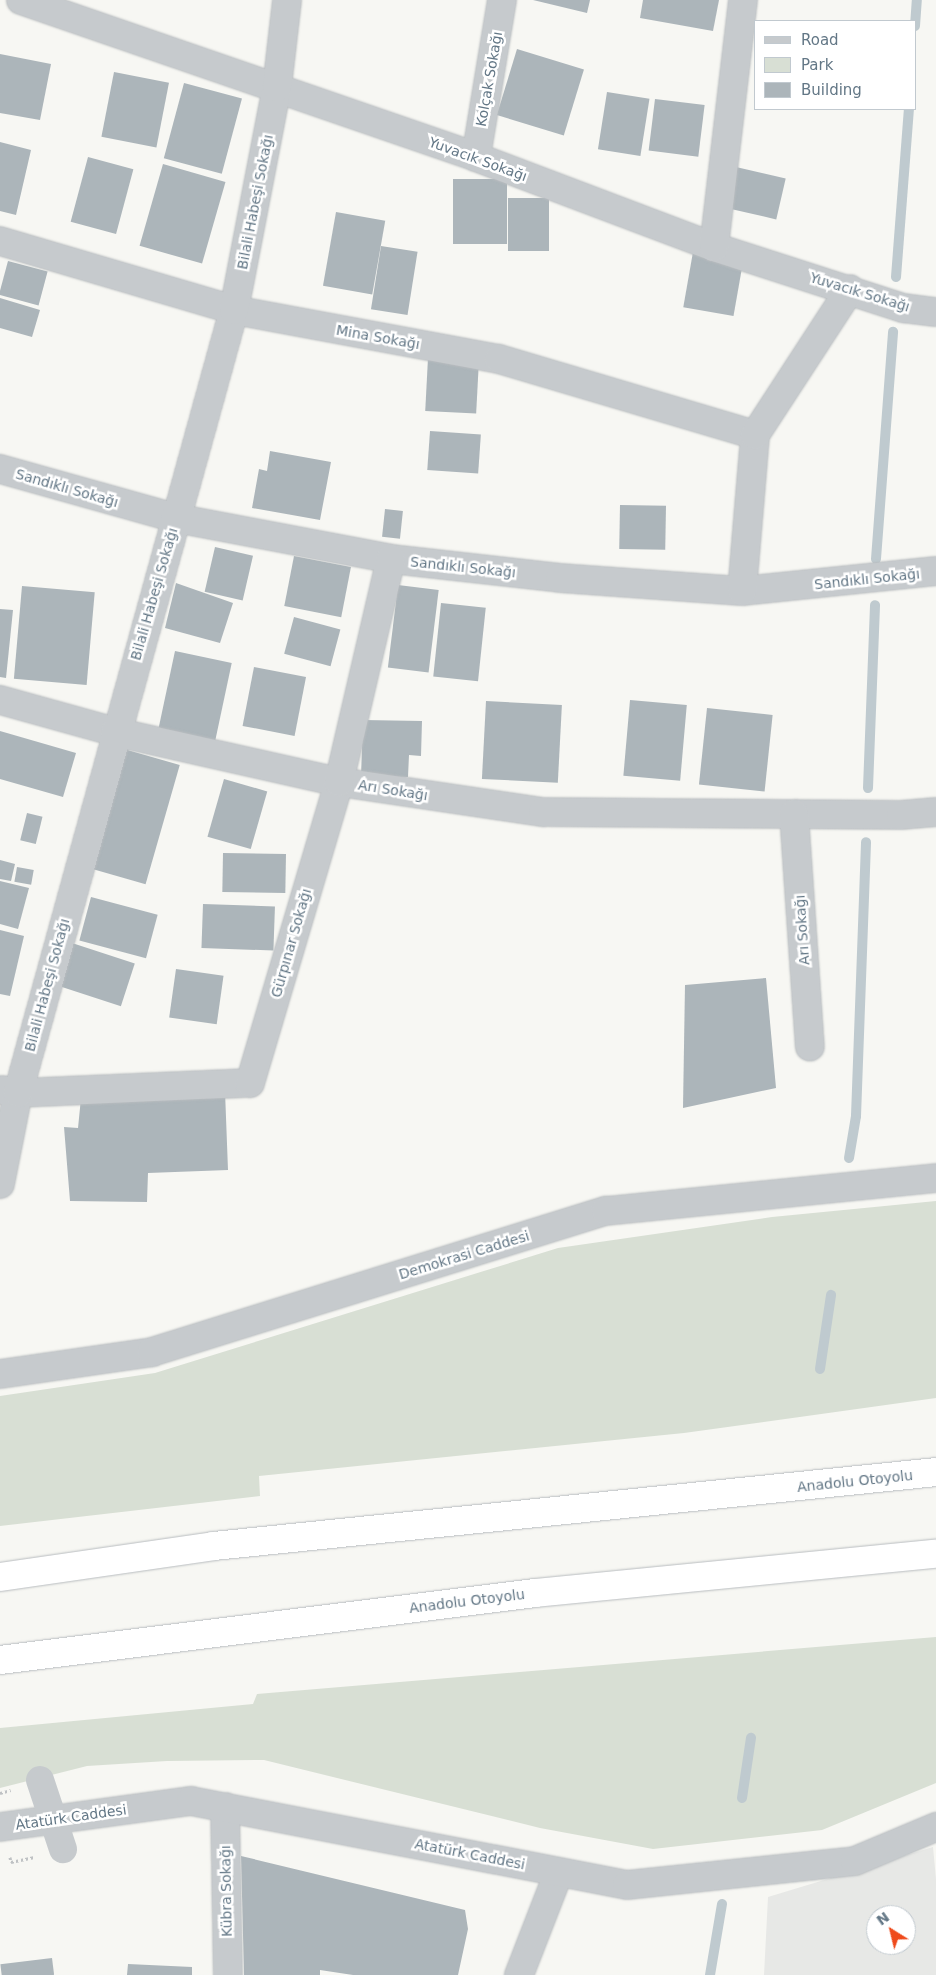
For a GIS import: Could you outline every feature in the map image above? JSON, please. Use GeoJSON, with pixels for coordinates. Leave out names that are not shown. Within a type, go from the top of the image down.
{"type":"FeatureCollection","features":[{"type":"Feature","properties":{"kind":"highway","name":"Anadolu Otoyolu"},"geometry":{"type":"LineString","coordinates":[[0,1577],[214,1546],[936,1472]]}},
{"type":"Feature","properties":{"kind":"highway","name":"Anadolu Otoyolu"},"geometry":{"type":"LineString","coordinates":[[0,1660],[535,1593],[876,1558],[936,1554]]}},
{"type":"Feature","properties":{"kind":"highway"},"geometry":{"type":"LineString","coordinates":[[876,1558],[936,1563]]}},
{"type":"Feature","properties":{"kind":"street","name":"Yuvacık Sokağı"},"geometry":{"type":"LineString","coordinates":[[21,0],[76,10],[277,87],[476,157],[714,247],[850,289],[903,308],[936,312]]}},
{"type":"Feature","properties":{"kind":"street","name":"Bilali Habeşi Sokağı"},"geometry":{"type":"LineString","coordinates":[[0,1184],[9,1091],[115,732],[234,310],[277,87],[287,0]]}},
{"type":"Feature","properties":{"kind":"street","name":"Kolçak Sokağı"},"geometry":{"type":"LineString","coordinates":[[476,157],[502,0]]}},
{"type":"Feature","properties":{"kind":"street"},"geometry":{"type":"LineString","coordinates":[[714,247],[743,0]]}},
{"type":"Feature","properties":{"kind":"street","name":"Mina Sokağı"},"geometry":{"type":"LineString","coordinates":[[0,241],[234,310],[499,359],[755,436]]}},
{"type":"Feature","properties":{"kind":"street"},"geometry":{"type":"LineString","coordinates":[[742,591],[755,436],[850,289]]}},
{"type":"Feature","properties":{"kind":"street","name":"Sandıklı Sokağı"},"geometry":{"type":"LineString","coordinates":[[0,469],[175,518],[390,559],[560,578],[742,591],[936,572]]}},
{"type":"Feature","properties":{"kind":"street","name":"Gürpınar Sokağı"},"geometry":{"type":"LineString","coordinates":[[9,1091],[250,1083],[339,782],[390,559]]}},
{"type":"Feature","properties":{"kind":"street","name":"Arı Sokağı"},"geometry":{"type":"LineString","coordinates":[[0,700],[115,732],[339,782],[544,812],[794,814],[936,812]]}},
{"type":"Feature","properties":{"kind":"street","name":"Arı Sokağı"},"geometry":{"type":"LineString","coordinates":[[794,814],[810,1046]]}},
{"type":"Feature","properties":{"kind":"street","name":"Demokrasi Caddesi"},"geometry":{"type":"LineString","coordinates":[[0,1374],[152,1352],[606,1211],[936,1178]]}},
{"type":"Feature","properties":{"kind":"street"},"geometry":{"type":"LineString","coordinates":[[40,1780],[64,1849]]}},
{"type":"Feature","properties":{"kind":"street","name":"Atatürk Caddesi"},"geometry":{"type":"LineString","coordinates":[[0,1827],[191,1801],[627,1885],[855,1861],[936,1827]]}},
{"type":"Feature","properties":{"kind":"street","name":"Kübra Sokağı"},"geometry":{"type":"LineString","coordinates":[[225,1807],[228,1975]]}},
{"type":"Feature","properties":{"kind":"street"},"geometry":{"type":"LineString","coordinates":[[519,1975],[559,1872]]}},
{"type":"Feature","properties":{"kind":"shaded area"},"geometry":{"type":"Polygon","coordinates":[[[933,1847],[936,1879],[936,1975],[764,1975],[768,1897],[933,1847]]]}},
{"type":"Feature","properties":{"kind":"green space"},"geometry":{"type":"Polygon","coordinates":[[[936,1201],[936,1398],[684,1433],[259,1476],[260,1496],[0,1526],[0,1396],[155,1373],[558,1248],[772,1217],[936,1201]]]}},
{"type":"Feature","properties":{"kind":"green space"},"geometry":{"type":"Polygon","coordinates":[[[936,1637],[936,1783],[822,1830],[653,1849],[540,1828],[264,1760],[167,1761],[87,1766],[0,1788],[0,1728],[253,1704],[257,1694],[936,1637]]]}},
{"type":"Feature","properties":{"kind":"building"},"geometry":{"type":"Polygon","coordinates":[[[533,0],[590,0],[587,13],[533,0]]]}},
{"type":"Feature","properties":{"kind":"building"},"geometry":{"type":"Polygon","coordinates":[[[643,0],[719,0],[713,31],[640,18],[643,0]]]}},
{"type":"Feature","properties":{"kind":"building"},"geometry":{"type":"Polygon","coordinates":[[[517,49],[584,69],[564,135],[497,115],[517,49]]]}},
{"type":"Feature","properties":{"kind":"building"},"geometry":{"type":"Polygon","coordinates":[[[0,54],[51,64],[40,120],[0,113],[0,54]]]}},
{"type":"Feature","properties":{"kind":"building"},"geometry":{"type":"Polygon","coordinates":[[[114,72],[169,83],[156,147],[101,137],[114,72]]]}},
{"type":"Feature","properties":{"kind":"building"},"geometry":{"type":"Polygon","coordinates":[[[184,83],[242,99],[222,174],[164,158],[184,83]]]}},
{"type":"Feature","properties":{"kind":"building"},"geometry":{"type":"Polygon","coordinates":[[[607,92],[649,99],[640,156],[598,149],[607,92]]]}},
{"type":"Feature","properties":{"kind":"building"},"geometry":{"type":"Polygon","coordinates":[[[655,99],[705,105],[698,157],[649,151],[655,99]]]}},
{"type":"Feature","properties":{"kind":"building"},"geometry":{"type":"Polygon","coordinates":[[[0,142],[31,150],[16,215],[0,211],[0,142]]]}},
{"type":"Feature","properties":{"kind":"building"},"geometry":{"type":"Polygon","coordinates":[[[88,157],[133,169],[116,234],[71,222],[88,157]]]}},
{"type":"Feature","properties":{"kind":"building"},"geometry":{"type":"Polygon","coordinates":[[[163,164],[225,182],[202,264],[140,246],[163,164]]]}},
{"type":"Feature","properties":{"kind":"building"},"geometry":{"type":"Polygon","coordinates":[[[736,167],[786,178],[776,219],[727,208],[736,167]]]}},
{"type":"Feature","properties":{"kind":"building"},"geometry":{"type":"Polygon","coordinates":[[[453,179],[507,179],[507,244],[453,244],[453,179]]]}},
{"type":"Feature","properties":{"kind":"building"},"geometry":{"type":"Polygon","coordinates":[[[508,198],[549,198],[549,251],[508,251],[508,198]]]}},
{"type":"Feature","properties":{"kind":"building"},"geometry":{"type":"Polygon","coordinates":[[[336,212],[385,221],[372,295],[323,286],[336,212]]]}},
{"type":"Feature","properties":{"kind":"building"},"geometry":{"type":"Polygon","coordinates":[[[381,246],[418,252],[408,315],[371,309],[381,246]]]}},
{"type":"Feature","properties":{"kind":"building"},"geometry":{"type":"Polygon","coordinates":[[[693,252],[743,261],[734,316],[683,307],[693,252]]]}},
{"type":"Feature","properties":{"kind":"building"},"geometry":{"type":"Polygon","coordinates":[[[8,261],[48,272],[39,305],[0,295],[8,261]]]}},
{"type":"Feature","properties":{"kind":"building"},"geometry":{"type":"Polygon","coordinates":[[[0,298],[40,310],[32,337],[0,328],[0,298]]]}},
{"type":"Feature","properties":{"kind":"building"},"geometry":{"type":"Polygon","coordinates":[[[428,358],[479,361],[476,414],[425,411],[428,358]]]}},
{"type":"Feature","properties":{"kind":"building"},"geometry":{"type":"Polygon","coordinates":[[[430,431],[481,435],[478,473],[427,470],[430,431]]]}},
{"type":"Feature","properties":{"kind":"building"},"geometry":{"type":"Polygon","coordinates":[[[270,451],[331,462],[320,520],[252,508],[259,469],[267,471],[270,451]]]}},
{"type":"Feature","properties":{"kind":"building"},"geometry":{"type":"Polygon","coordinates":[[[620,505],[666,506],[665,550],[619,549],[620,505]]]}},
{"type":"Feature","properties":{"kind":"building"},"geometry":{"type":"Polygon","coordinates":[[[385,509],[403,511],[400,539],[382,537],[385,509]]]}},
{"type":"Feature","properties":{"kind":"building"},"geometry":{"type":"Polygon","coordinates":[[[215,547],[253,556],[243,601],[205,592],[215,547]]]}},
{"type":"Feature","properties":{"kind":"building"},"geometry":{"type":"Polygon","coordinates":[[[294,556],[351,567],[341,617],[284,606],[294,556]]]}},
{"type":"Feature","properties":{"kind":"building"},"geometry":{"type":"Polygon","coordinates":[[[176,583],[233,603],[220,643],[165,628],[176,583]]]}},
{"type":"Feature","properties":{"kind":"building"},"geometry":{"type":"Polygon","coordinates":[[[398,585],[439,590],[429,672],[388,667],[398,585]]]}},
{"type":"Feature","properties":{"kind":"building"},"geometry":{"type":"Polygon","coordinates":[[[22,586],[95,592],[87,685],[14,679],[22,586]]]}},
{"type":"Feature","properties":{"kind":"building"},"geometry":{"type":"Polygon","coordinates":[[[441,603],[486,608],[478,681],[433,677],[441,603]]]}},
{"type":"Feature","properties":{"kind":"building"},"geometry":{"type":"Polygon","coordinates":[[[0,609],[13,610],[6,678],[0,677],[0,609]]]}},
{"type":"Feature","properties":{"kind":"building"},"geometry":{"type":"Polygon","coordinates":[[[294,617],[340,629],[331,666],[284,654],[294,617]]]}},
{"type":"Feature","properties":{"kind":"building"},"geometry":{"type":"Polygon","coordinates":[[[175,651],[232,663],[215,741],[158,729],[175,651]]]}},
{"type":"Feature","properties":{"kind":"building"},"geometry":{"type":"Polygon","coordinates":[[[254,667],[306,677],[295,736],[243,726],[254,667]]]}},
{"type":"Feature","properties":{"kind":"building"},"geometry":{"type":"Polygon","coordinates":[[[630,700],[687,705],[680,781],[623,776],[630,700]]]}},
{"type":"Feature","properties":{"kind":"building"},"geometry":{"type":"Polygon","coordinates":[[[486,701],[562,705],[558,783],[482,779],[486,701]]]}},
{"type":"Feature","properties":{"kind":"building"},"geometry":{"type":"Polygon","coordinates":[[[707,708],[773,715],[765,791],[699,785],[707,708]]]}},
{"type":"Feature","properties":{"kind":"building"},"geometry":{"type":"Polygon","coordinates":[[[363,720],[422,721],[421,756],[409,755],[408,777],[361,776],[363,720]]]}},
{"type":"Feature","properties":{"kind":"building"},"geometry":{"type":"Polygon","coordinates":[[[0,731],[76,753],[63,797],[0,779],[0,731]]]}},
{"type":"Feature","properties":{"kind":"building"},"geometry":{"type":"Polygon","coordinates":[[[124,749],[180,765],[146,884],[90,868],[124,749]]]}},
{"type":"Feature","properties":{"kind":"building"},"geometry":{"type":"Polygon","coordinates":[[[224,779],[267,791],[251,849],[207,837],[224,779]]]}},
{"type":"Feature","properties":{"kind":"building"},"geometry":{"type":"Polygon","coordinates":[[[27,813],[43,817],[36,844],[20,840],[27,813]]]}},
{"type":"Feature","properties":{"kind":"building"},"geometry":{"type":"Polygon","coordinates":[[[223,853],[286,854],[285,893],[222,892],[223,853]]]}},
{"type":"Feature","properties":{"kind":"building"},"geometry":{"type":"Polygon","coordinates":[[[0,860],[15,864],[11,881],[0,879],[0,860]]]}},
{"type":"Feature","properties":{"kind":"building"},"geometry":{"type":"Polygon","coordinates":[[[17,867],[34,870],[31,885],[14,882],[17,867]]]}},
{"type":"Feature","properties":{"kind":"building"},"geometry":{"type":"Polygon","coordinates":[[[0,881],[29,888],[18,929],[0,924],[0,881]]]}},
{"type":"Feature","properties":{"kind":"building"},"geometry":{"type":"Polygon","coordinates":[[[91,897],[158,915],[146,958],[79,940],[91,897]]]}},
{"type":"Feature","properties":{"kind":"building"},"geometry":{"type":"Polygon","coordinates":[[[203,904],[275,907],[273,950],[201,948],[203,904]]]}},
{"type":"Feature","properties":{"kind":"building"},"geometry":{"type":"Polygon","coordinates":[[[0,930],[24,936],[10,996],[0,994],[0,930]]]}},
{"type":"Feature","properties":{"kind":"building"},"geometry":{"type":"Polygon","coordinates":[[[72,943],[135,963],[121,1006],[58,986],[72,943]]]}},
{"type":"Feature","properties":{"kind":"building"},"geometry":{"type":"Polygon","coordinates":[[[176,969],[224,976],[217,1024],[169,1018],[176,969]]]}},
{"type":"Feature","properties":{"kind":"building"},"geometry":{"type":"Polygon","coordinates":[[[766,978],[776,1088],[683,1108],[685,985],[766,978]]]}},
{"type":"Feature","properties":{"kind":"building"},"geometry":{"type":"Polygon","coordinates":[[[225,1091],[228,1170],[148,1173],[147,1202],[70,1201],[64,1127],[78,1128],[81,1098],[225,1091]]]}},
{"type":"Feature","properties":{"kind":"building"},"geometry":{"type":"Polygon","coordinates":[[[241,1856],[465,1910],[468,1929],[458,1975],[353,1975],[320,1970],[320,1975],[244,1975],[241,1856]]]}},
{"type":"Feature","properties":{"kind":"building"},"geometry":{"type":"Polygon","coordinates":[[[52,1958],[54,1975],[2,1975],[0,1964],[52,1958]]]}},
{"type":"Feature","properties":{"kind":"building"},"geometry":{"type":"Polygon","coordinates":[[[128,1964],[192,1967],[192,1975],[127,1975],[128,1964]]]}},
{"type":"Feature","properties":{"kind":"waterway"},"geometry":{"type":"LineString","coordinates":[[915,20],[917,0]]}},
{"type":"Feature","properties":{"kind":"waterway"},"geometry":{"type":"LineString","coordinates":[[896,277],[909,110]]}},
{"type":"Feature","properties":{"kind":"waterway"},"geometry":{"type":"LineString","coordinates":[[876,559],[893,332]]}},
{"type":"Feature","properties":{"kind":"waterway"},"geometry":{"type":"LineString","coordinates":[[868,788],[875,605]]}},
{"type":"Feature","properties":{"kind":"waterway"},"geometry":{"type":"LineString","coordinates":[[849,1158],[856,1116],[866,842]]}},
{"type":"Feature","properties":{"kind":"waterway"},"geometry":{"type":"LineString","coordinates":[[820,1369],[831,1295]]}},
{"type":"Feature","properties":{"kind":"waterway"},"geometry":{"type":"LineString","coordinates":[[742,1798],[751,1738]]}},
{"type":"Feature","properties":{"kind":"waterway"},"geometry":{"type":"LineString","coordinates":[[710,1975],[722,1904]]}}]}
